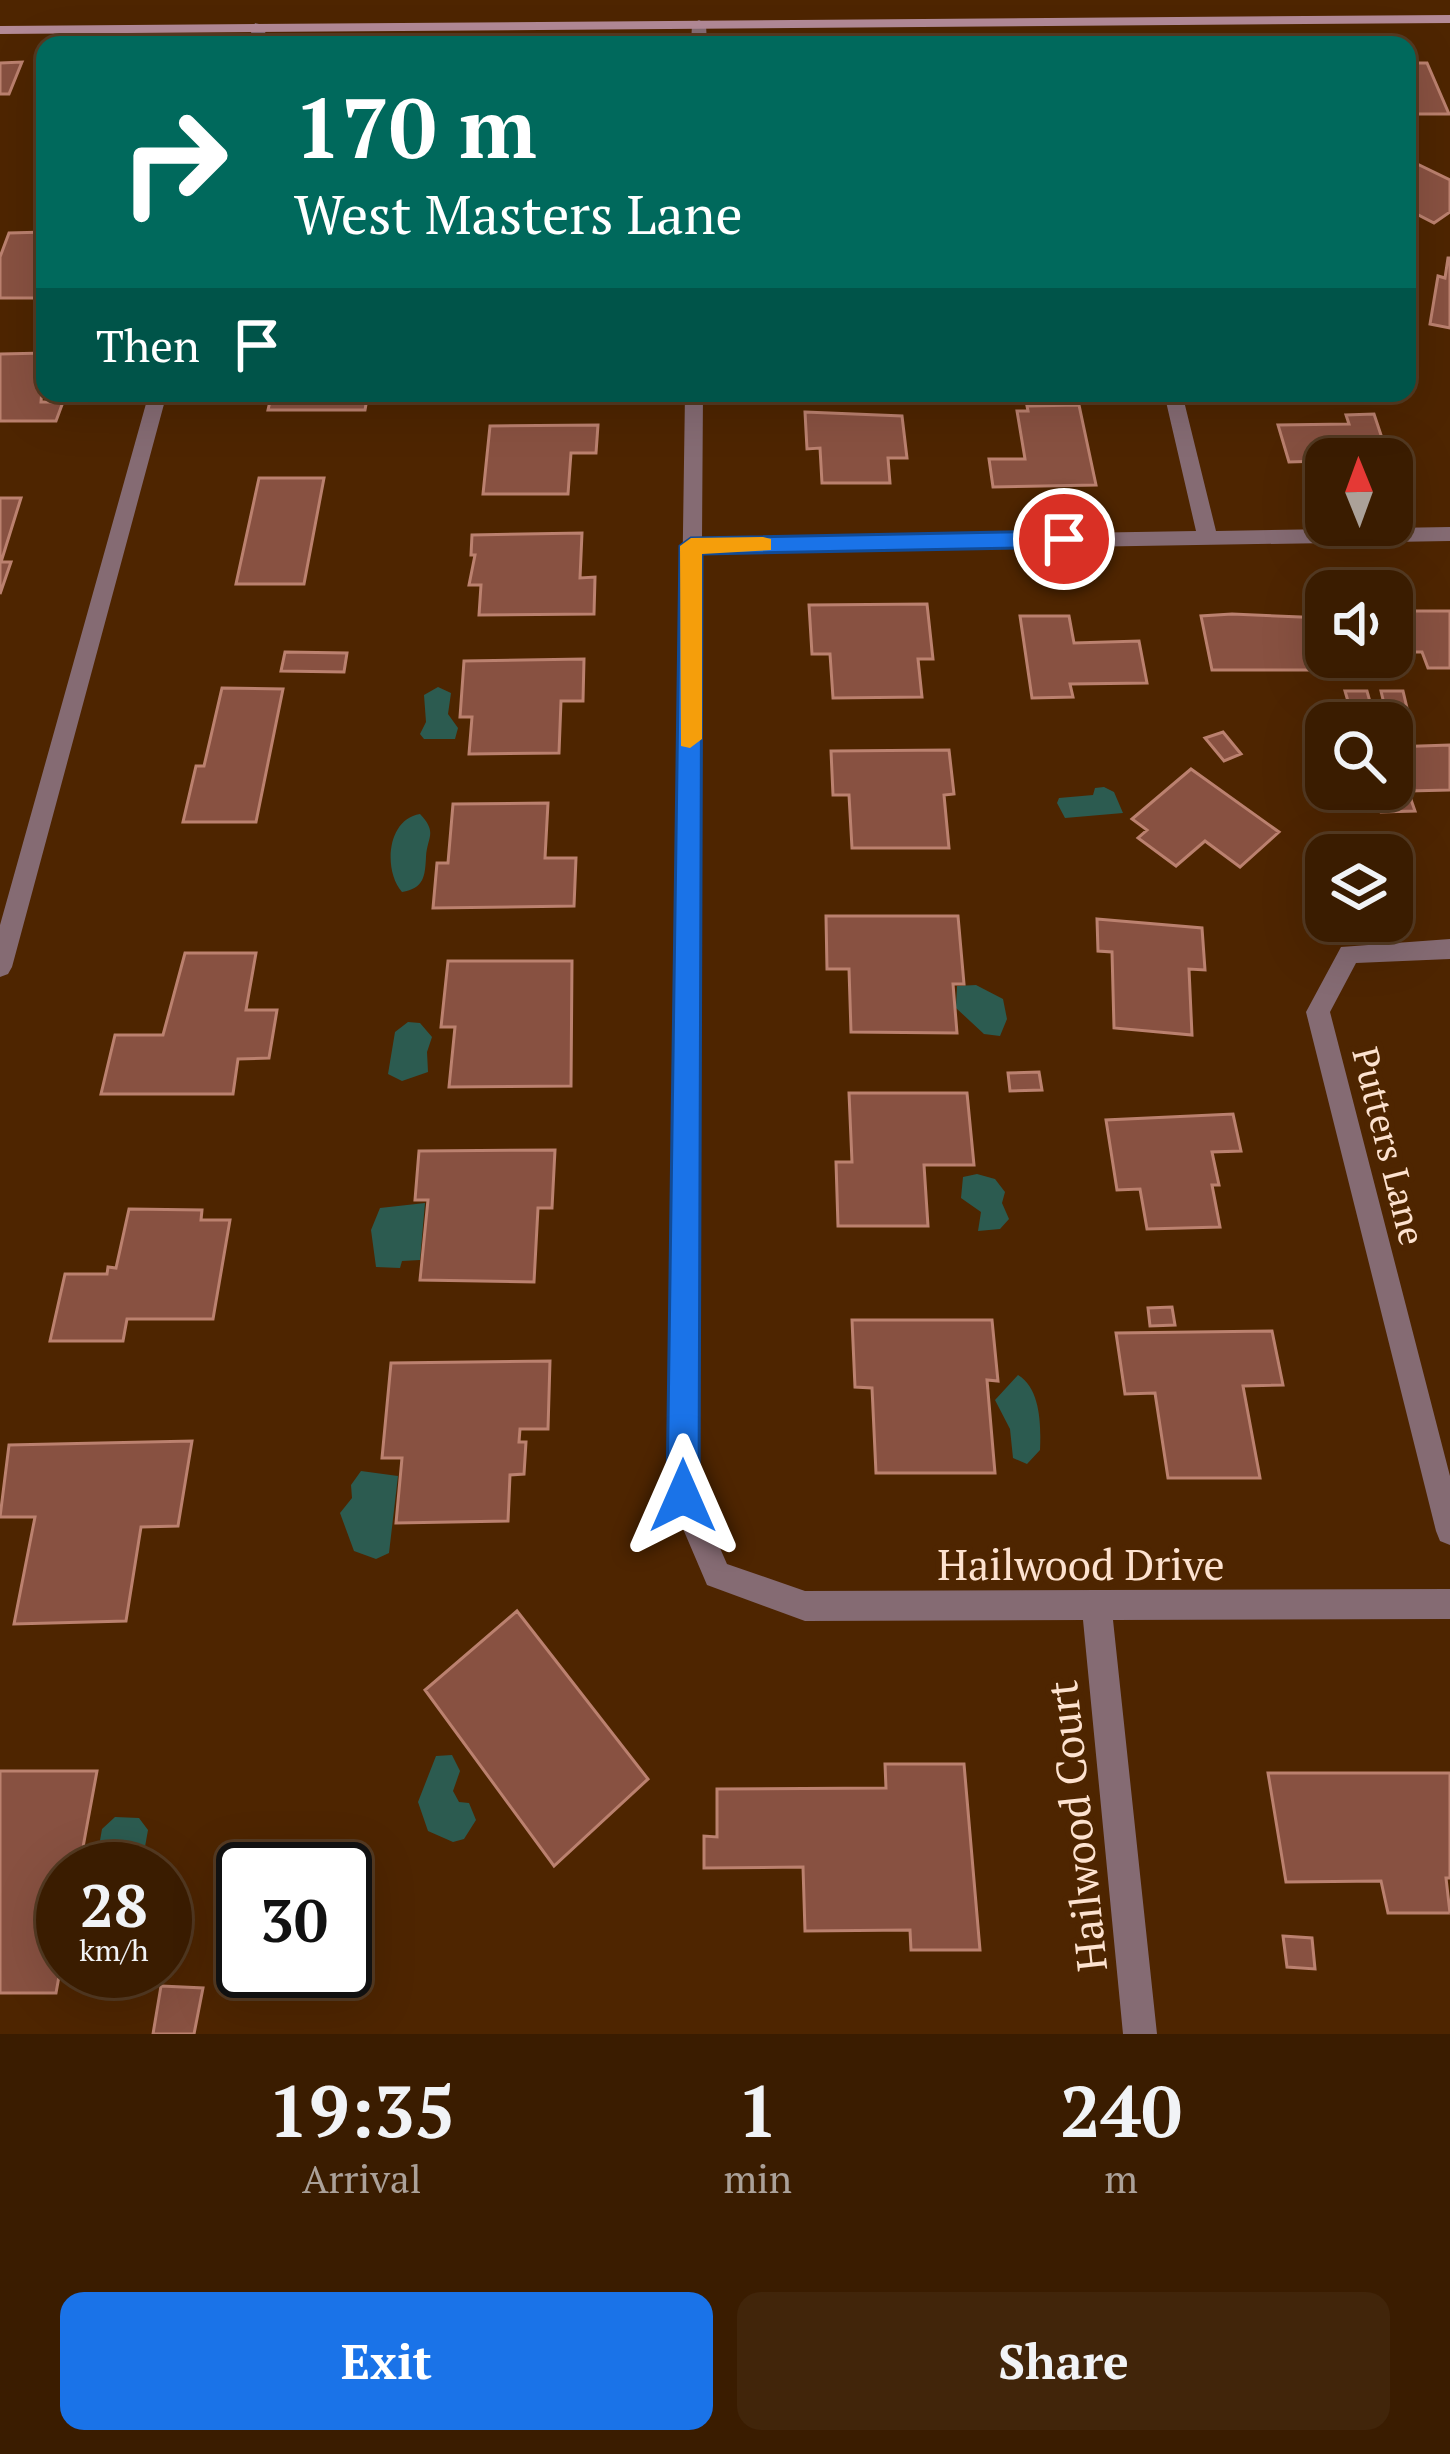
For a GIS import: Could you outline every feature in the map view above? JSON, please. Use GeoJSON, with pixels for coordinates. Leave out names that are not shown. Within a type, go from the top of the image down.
{"type":"FeatureCollection","features":[{"type":"Feature","properties":{"kind":"street"},"geometry":{"type":"LineString","coordinates":[[0,30],[1450,19]]}},
{"type":"Feature","properties":{"kind":"street"},"geometry":{"type":"LineString","coordinates":[[699,24],[699,36]]}},
{"type":"Feature","properties":{"kind":"street"},"geometry":{"type":"LineString","coordinates":[[257,36],[260,26]]}},
{"type":"Feature","properties":{"kind":"street"},"geometry":{"type":"LineString","coordinates":[[0,967],[156,402]]}},
{"type":"Feature","properties":{"kind":"street"},"geometry":{"type":"LineString","coordinates":[[694,402],[691,546],[1450,534]]}},
{"type":"Feature","properties":{"kind":"street"},"geometry":{"type":"LineString","coordinates":[[1175,402],[1207,536]]}},
{"type":"Feature","properties":{"kind":"street","name":"Hailwood Drive"},"geometry":{"type":"LineString","coordinates":[[691,546],[683,1496],[717,1575],[805,1606],[1097,1609],[1450,1604]]}},
{"type":"Feature","properties":{"kind":"street","name":"Putters Lane"},"geometry":{"type":"LineString","coordinates":[[1450,949],[1349,954],[1318,1012],[1450,1531]]}},
{"type":"Feature","properties":{"kind":"street","name":"Hailwood Court"},"geometry":{"type":"LineString","coordinates":[[1097,1609],[1140,2034]]}},
{"type":"Feature","properties":{"kind":"water"},"geometry":{"type":"Polygon","coordinates":[[[438,687],[451,693],[448,714],[458,728],[455,739],[424,739],[420,734],[426,722],[424,695],[438,687]]]}},
{"type":"Feature","properties":{"kind":"water"},"geometry":{"type":"Polygon","coordinates":[[[1095,788],[1114,792],[1123,813],[1065,818],[1059,798],[1093,795],[1095,788]]]}},
{"type":"Feature","properties":{"kind":"water"},"geometry":{"type":"Polygon","coordinates":[[[420,814],[430,831],[424,876],[415,888],[402,892],[392,871],[392,847],[401,825],[420,814]]]}},
{"type":"Feature","properties":{"kind":"water"},"geometry":{"type":"Polygon","coordinates":[[[976,985],[1003,999],[1007,1019],[1000,1036],[984,1034],[956,1008],[957,986],[976,985]]]}},
{"type":"Feature","properties":{"kind":"water"},"geometry":{"type":"Polygon","coordinates":[[[408,1022],[420,1023],[432,1037],[428,1072],[402,1081],[388,1074],[395,1032],[408,1022]]]}},
{"type":"Feature","properties":{"kind":"water"},"geometry":{"type":"Polygon","coordinates":[[[977,1174],[995,1179],[1005,1192],[1002,1203],[1009,1219],[1000,1229],[978,1231],[981,1212],[961,1198],[963,1177],[977,1174]]]}},
{"type":"Feature","properties":{"kind":"water"},"geometry":{"type":"Polygon","coordinates":[[[425,1203],[420,1260],[402,1261],[400,1268],[376,1267],[371,1230],[380,1208],[425,1203]]]}},
{"type":"Feature","properties":{"kind":"water"},"geometry":{"type":"Polygon","coordinates":[[[1018,1375],[1031,1389],[1040,1419],[1040,1450],[1027,1464],[1013,1458],[1010,1429],[995,1400],[1018,1375]]]}},
{"type":"Feature","properties":{"kind":"water"},"geometry":{"type":"Polygon","coordinates":[[[361,1471],[398,1476],[389,1553],[376,1559],[354,1551],[340,1513],[352,1498],[351,1485],[361,1471]]]}},
{"type":"Feature","properties":{"kind":"water"},"geometry":{"type":"Polygon","coordinates":[[[452,1755],[460,1771],[453,1791],[459,1802],[469,1803],[476,1820],[464,1839],[453,1842],[428,1831],[418,1802],[436,1756],[452,1755]]]}},
{"type":"Feature","properties":{"kind":"water"},"geometry":{"type":"Polygon","coordinates":[[[115,1817],[139,1818],[148,1830],[146,1842],[100,1842],[102,1829],[115,1817]]]}},
{"type":"Feature","properties":{"kind":"building"},"geometry":{"type":"Polygon","coordinates":[[[22,62],[9,94],[0,94],[0,63],[22,62]]]}},
{"type":"Feature","properties":{"kind":"building"},"geometry":{"type":"Polygon","coordinates":[[[1416,63],[1427,63],[1449,114],[1416,114],[1416,63]]]}},
{"type":"Feature","properties":{"kind":"building"},"geometry":{"type":"Polygon","coordinates":[[[1416,163],[1450,180],[1450,212],[1434,223],[1416,214],[1416,163]]]}},
{"type":"Feature","properties":{"kind":"building"},"geometry":{"type":"Polygon","coordinates":[[[36,232],[36,298],[0,298],[0,257],[9,233],[36,232]]]}},
{"type":"Feature","properties":{"kind":"building"},"geometry":{"type":"Polygon","coordinates":[[[1448,258],[1450,328],[1430,324],[1438,276],[1445,278],[1448,258]]]}},
{"type":"Feature","properties":{"kind":"building"},"geometry":{"type":"Polygon","coordinates":[[[36,353],[36,402],[63,402],[56,421],[0,421],[0,354],[36,353]]]}},
{"type":"Feature","properties":{"kind":"building"},"geometry":{"type":"Polygon","coordinates":[[[270,402],[366,402],[365,410],[268,410],[270,402]]]}},
{"type":"Feature","properties":{"kind":"building"},"geometry":{"type":"Polygon","coordinates":[[[1079,405],[1096,485],[993,487],[989,459],[1025,459],[1017,411],[1028,411],[1027,406],[1079,405]]]}},
{"type":"Feature","properties":{"kind":"building"},"geometry":{"type":"Polygon","coordinates":[[[805,412],[902,416],[907,458],[888,458],[890,483],[822,483],[820,448],[807,449],[805,412]]]}},
{"type":"Feature","properties":{"kind":"building"},"geometry":{"type":"Polygon","coordinates":[[[1374,414],[1382,438],[1305,438],[1305,462],[1289,462],[1278,425],[1349,424],[1346,415],[1374,414]]]}},
{"type":"Feature","properties":{"kind":"building"},"geometry":{"type":"Polygon","coordinates":[[[598,425],[596,453],[571,453],[568,494],[483,494],[490,426],[598,425]]]}},
{"type":"Feature","properties":{"kind":"building"},"geometry":{"type":"Polygon","coordinates":[[[259,478],[324,478],[304,584],[236,584],[259,478]]]}},
{"type":"Feature","properties":{"kind":"building"},"geometry":{"type":"Polygon","coordinates":[[[0,498],[21,498],[1,562],[11,562],[0,594],[0,498]]]}},
{"type":"Feature","properties":{"kind":"building"},"geometry":{"type":"Polygon","coordinates":[[[582,533],[580,578],[595,577],[594,614],[479,615],[481,585],[469,585],[475,555],[471,555],[472,535],[582,533]]]}},
{"type":"Feature","properties":{"kind":"building"},"geometry":{"type":"Polygon","coordinates":[[[927,604],[933,659],[918,659],[922,697],[833,698],[830,654],[812,654],[809,605],[927,604]]]}},
{"type":"Feature","properties":{"kind":"building"},"geometry":{"type":"Polygon","coordinates":[[[1413,611],[1450,611],[1450,668],[1428,668],[1422,652],[1413,652],[1413,611]]]}},
{"type":"Feature","properties":{"kind":"building"},"geometry":{"type":"Polygon","coordinates":[[[1020,616],[1069,616],[1074,643],[1139,641],[1147,683],[1070,684],[1073,697],[1032,698],[1020,616]]]}},
{"type":"Feature","properties":{"kind":"building"},"geometry":{"type":"Polygon","coordinates":[[[1201,616],[1305,617],[1305,670],[1212,670],[1201,616]]]}},
{"type":"Feature","properties":{"kind":"building"},"geometry":{"type":"Polygon","coordinates":[[[285,652],[347,653],[344,672],[281,671],[285,652]]]}},
{"type":"Feature","properties":{"kind":"building"},"geometry":{"type":"Polygon","coordinates":[[[584,659],[583,701],[561,701],[559,753],[469,754],[472,717],[460,717],[464,661],[584,659]]]}},
{"type":"Feature","properties":{"kind":"building"},"geometry":{"type":"Polygon","coordinates":[[[222,688],[283,689],[256,822],[183,822],[196,766],[204,766],[222,688]]]}},
{"type":"Feature","properties":{"kind":"building"},"geometry":{"type":"Polygon","coordinates":[[[1345,691],[1367,691],[1370,702],[1348,702],[1345,691]]]}},
{"type":"Feature","properties":{"kind":"building"},"geometry":{"type":"Polygon","coordinates":[[[1381,691],[1403,691],[1406,702],[1384,702],[1381,691]]]}},
{"type":"Feature","properties":{"kind":"building"},"geometry":{"type":"Polygon","coordinates":[[[1223,732],[1241,754],[1224,761],[1205,738],[1223,732]]]}},
{"type":"Feature","properties":{"kind":"building"},"geometry":{"type":"Polygon","coordinates":[[[1450,745],[1450,790],[1413,791],[1413,746],[1450,745]]]}},
{"type":"Feature","properties":{"kind":"building"},"geometry":{"type":"Polygon","coordinates":[[[949,750],[954,794],[944,795],[949,848],[852,848],[849,795],[833,795],[831,751],[949,750]]]}},
{"type":"Feature","properties":{"kind":"building"},"geometry":{"type":"Polygon","coordinates":[[[1191,769],[1279,832],[1240,867],[1205,841],[1176,866],[1138,838],[1147,830],[1132,819],[1191,769]]]}},
{"type":"Feature","properties":{"kind":"building"},"geometry":{"type":"Polygon","coordinates":[[[548,803],[545,858],[576,858],[574,906],[433,908],[437,863],[448,863],[453,804],[548,803]]]}},
{"type":"Feature","properties":{"kind":"building"},"geometry":{"type":"Polygon","coordinates":[[[826,916],[958,916],[964,984],[953,984],[957,1033],[851,1032],[849,969],[827,969],[826,916]]]}},
{"type":"Feature","properties":{"kind":"building"},"geometry":{"type":"Polygon","coordinates":[[[1097,919],[1202,928],[1205,970],[1189,969],[1192,1035],[1114,1028],[1112,952],[1098,951],[1097,919]]]}},
{"type":"Feature","properties":{"kind":"building"},"geometry":{"type":"Polygon","coordinates":[[[185,953],[256,953],[246,1010],[277,1010],[269,1058],[238,1059],[233,1094],[101,1094],[115,1035],[163,1035],[185,953]]]}},
{"type":"Feature","properties":{"kind":"building"},"geometry":{"type":"Polygon","coordinates":[[[448,961],[572,961],[571,1086],[449,1087],[455,1027],[441,1027],[448,961]]]}},
{"type":"Feature","properties":{"kind":"building"},"geometry":{"type":"Polygon","coordinates":[[[1039,1072],[1042,1090],[1010,1091],[1008,1073],[1039,1072]]]}},
{"type":"Feature","properties":{"kind":"building"},"geometry":{"type":"Polygon","coordinates":[[[849,1093],[967,1093],[974,1165],[924,1165],[928,1226],[838,1226],[836,1162],[852,1162],[849,1093]]]}},
{"type":"Feature","properties":{"kind":"building"},"geometry":{"type":"Polygon","coordinates":[[[1233,1114],[1241,1151],[1212,1152],[1220,1227],[1147,1229],[1140,1189],[1117,1190],[1106,1120],[1233,1114]]]}},
{"type":"Feature","properties":{"kind":"building"},"geometry":{"type":"Polygon","coordinates":[[[555,1150],[552,1208],[538,1208],[534,1282],[420,1280],[428,1200],[415,1200],[419,1151],[555,1150]]]}},
{"type":"Feature","properties":{"kind":"building"},"geometry":{"type":"Polygon","coordinates":[[[129,1209],[202,1210],[201,1220],[230,1220],[213,1319],[127,1319],[123,1341],[50,1341],[65,1274],[107,1274],[108,1267],[116,1268],[129,1209]]]}},
{"type":"Feature","properties":{"kind":"building"},"geometry":{"type":"Polygon","coordinates":[[[1172,1307],[1175,1325],[1150,1326],[1148,1308],[1172,1307]]]}},
{"type":"Feature","properties":{"kind":"building"},"geometry":{"type":"Polygon","coordinates":[[[852,1320],[992,1320],[998,1381],[987,1380],[995,1473],[876,1473],[872,1388],[855,1387],[852,1320]]]}},
{"type":"Feature","properties":{"kind":"building"},"geometry":{"type":"Polygon","coordinates":[[[1272,1331],[1283,1385],[1243,1386],[1260,1478],[1168,1478],[1155,1393],[1125,1394],[1116,1333],[1272,1331]]]}},
{"type":"Feature","properties":{"kind":"building"},"geometry":{"type":"Polygon","coordinates":[[[550,1361],[548,1429],[520,1429],[519,1442],[526,1442],[524,1474],[510,1475],[508,1521],[396,1523],[402,1458],[382,1458],[391,1363],[550,1361]]]}},
{"type":"Feature","properties":{"kind":"building"},"geometry":{"type":"Polygon","coordinates":[[[192,1441],[178,1526],[141,1527],[126,1621],[14,1624],[35,1517],[0,1517],[9,1445],[192,1441]]]}},
{"type":"Feature","properties":{"kind":"building"},"geometry":{"type":"Polygon","coordinates":[[[517,1611],[648,1779],[554,1866],[425,1690],[517,1611]]]}},
{"type":"Feature","properties":{"kind":"building"},"geometry":{"type":"Polygon","coordinates":[[[885,1764],[964,1764],[980,1950],[911,1950],[910,1930],[805,1931],[803,1867],[704,1868],[704,1836],[717,1837],[717,1789],[886,1788],[885,1764]]]}},
{"type":"Feature","properties":{"kind":"building"},"geometry":{"type":"Polygon","coordinates":[[[0,1771],[97,1771],[84,1842],[36,1842],[36,1993],[0,1993],[0,1771]]]}},
{"type":"Feature","properties":{"kind":"building"},"geometry":{"type":"Polygon","coordinates":[[[1268,1773],[1450,1773],[1450,1878],[1446,1878],[1450,1913],[1388,1913],[1381,1881],[1286,1882],[1268,1773]]]}},
{"type":"Feature","properties":{"kind":"building"},"geometry":{"type":"Polygon","coordinates":[[[1283,1936],[1312,1938],[1315,1969],[1287,1967],[1283,1936]]]}},
{"type":"Feature","properties":{"kind":"building"},"geometry":{"type":"Polygon","coordinates":[[[192,1987],[203,1988],[194,2034],[153,2034],[159,1998],[192,1998],[192,1987]]]}},
{"type":"Feature","properties":{"kind":"slow traffic"},"geometry":{"type":"LineString","coordinates":[[690,739],[691,546],[763,545]]}},
{"type":"Feature","properties":{"kind":"route"},"geometry":{"type":"LineString","coordinates":[[683,1496],[691,546],[1064,539]]}}]}
